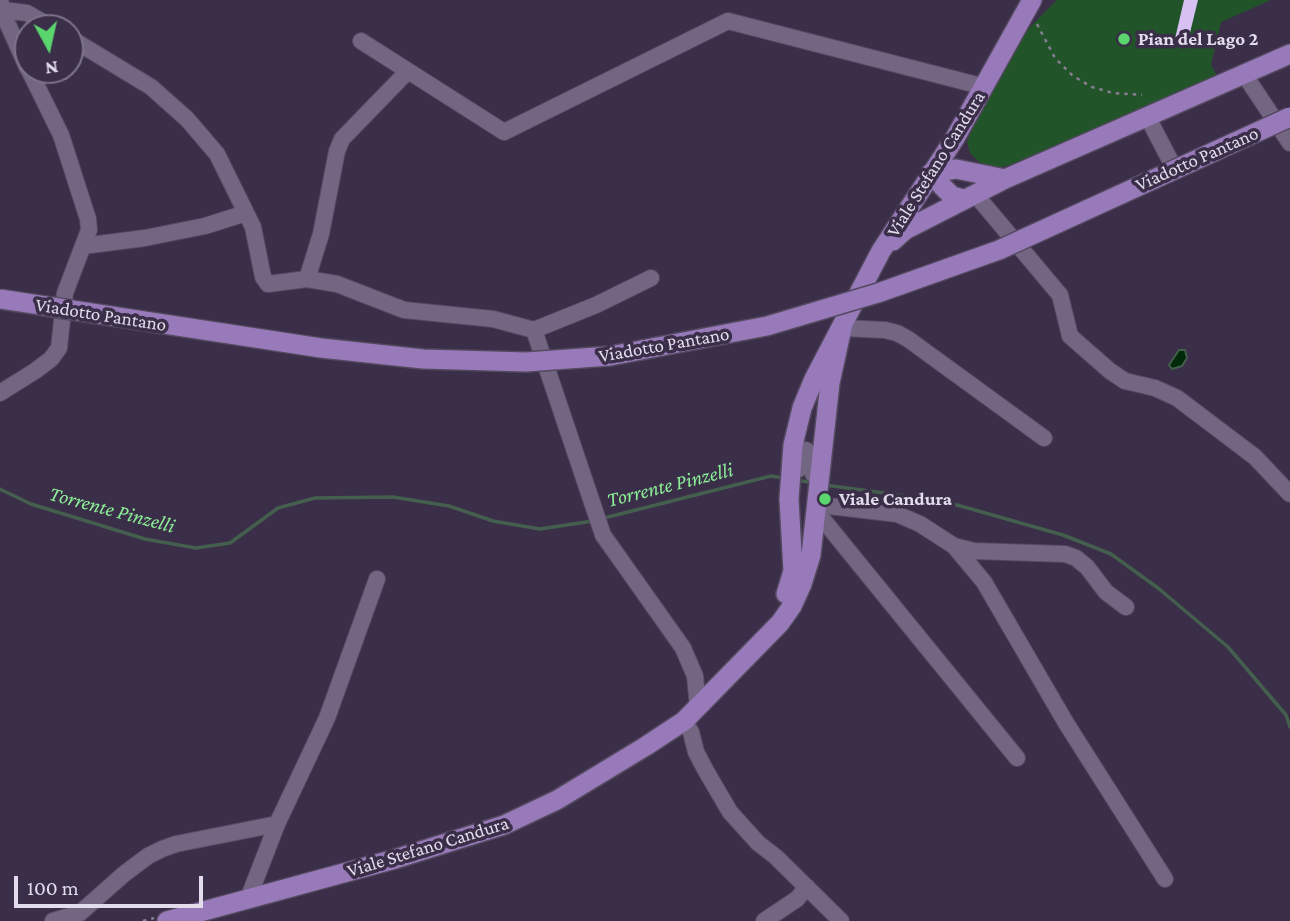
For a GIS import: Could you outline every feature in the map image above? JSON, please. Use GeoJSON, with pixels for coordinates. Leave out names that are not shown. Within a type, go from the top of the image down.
{"type":"FeatureCollection","features":[{"type":"Feature","properties":{"kind":"main road","name":"Viale Stefano Candura"},"geometry":{"type":"LineString","coordinates":[[162,919],[395,859],[504,825],[557,800],[646,746],[691,714],[762,642],[792,606],[811,555],[805,482],[793,445],[802,408],[814,379],[881,251],[955,138],[1030,4]]}},
{"type":"Feature","properties":{"kind":"main road"},"geometry":{"type":"LineString","coordinates":[[881,251],[905,230],[1005,179],[1290,54]]}},
{"type":"Feature","properties":{"kind":"main road","name":"Viadotto Pantano"},"geometry":{"type":"LineString","coordinates":[[0,299],[321,348],[424,359],[526,362],[610,356],[766,326],[878,293],[999,250],[1290,117]]}},
{"type":"Feature","properties":{"kind":"main road"},"geometry":{"type":"LineString","coordinates":[[955,138],[962,159],[972,172]]}},
{"type":"Feature","properties":{"kind":"main road"},"geometry":{"type":"LineString","coordinates":[[931,173],[956,169],[1005,179]]}},
{"type":"Feature","properties":{"kind":"main road"},"geometry":{"type":"LineString","coordinates":[[931,173],[952,195],[969,197]]}},
{"type":"Feature","properties":{"kind":"main road","name":"Viale Stefano Candura"},"geometry":{"type":"LineString","coordinates":[[762,642],[784,601],[793,571],[805,482],[842,328]]}},
{"type":"Feature","properties":{"kind":"street"},"geometry":{"type":"LineString","coordinates":[[1,5],[29,14]]}},
{"type":"Feature","properties":{"kind":"street"},"geometry":{"type":"LineString","coordinates":[[1,5],[14,36]]}},
{"type":"Feature","properties":{"kind":"street"},"geometry":{"type":"LineString","coordinates":[[361,41],[504,132],[728,21],[985,87]]}},
{"type":"Feature","properties":{"kind":"street"},"geometry":{"type":"LineString","coordinates":[[84,46],[151,87],[187,119],[217,154],[253,227],[263,277],[268,284],[307,279],[337,284],[404,310],[494,319],[534,330],[596,305],[651,278]]}},
{"type":"Feature","properties":{"kind":"street"},"geometry":{"type":"LineString","coordinates":[[307,279],[342,139],[408,71]]}},
{"type":"Feature","properties":{"kind":"street"},"geometry":{"type":"LineString","coordinates":[[1244,74],[1290,143]]}},
{"type":"Feature","properties":{"kind":"street"},"geometry":{"type":"LineString","coordinates":[[0,393],[51,359],[59,348],[61,314],[72,270],[89,230],[88,219],[61,135],[36,84]]}},
{"type":"Feature","properties":{"kind":"street"},"geometry":{"type":"LineString","coordinates":[[1147,116],[1170,160]]}},
{"type":"Feature","properties":{"kind":"street"},"geometry":{"type":"LineString","coordinates":[[969,197],[1060,295],[1070,336],[1125,381],[1155,388],[1177,398],[1255,457],[1290,494]]}},
{"type":"Feature","properties":{"kind":"street"},"geometry":{"type":"LineString","coordinates":[[83,246],[145,238],[205,226],[246,213]]}},
{"type":"Feature","properties":{"kind":"street"},"geometry":{"type":"LineString","coordinates":[[842,328],[897,332],[1044,438]]}},
{"type":"Feature","properties":{"kind":"street"},"geometry":{"type":"LineString","coordinates":[[534,330],[603,535],[683,648],[695,676],[691,714],[706,771],[730,812],[758,843],[776,857],[841,921]]}},
{"type":"Feature","properties":{"kind":"street"},"geometry":{"type":"LineString","coordinates":[[805,482],[829,506],[897,514],[920,524],[954,546],[984,582],[1066,723],[1165,879]]}},
{"type":"Feature","properties":{"kind":"street"},"geometry":{"type":"LineString","coordinates":[[805,482],[1017,758]]}},
{"type":"Feature","properties":{"kind":"street"},"geometry":{"type":"LineString","coordinates":[[954,546],[974,551],[1065,554],[1076,558],[1087,567],[1106,592],[1126,607]]}},
{"type":"Feature","properties":{"kind":"street"},"geometry":{"type":"LineString","coordinates":[[248,899],[276,824],[327,718],[377,579]]}},
{"type":"Feature","properties":{"kind":"street"},"geometry":{"type":"LineString","coordinates":[[53,921],[80,913],[124,874],[162,849],[276,824]]}},
{"type":"Feature","properties":{"kind":"street"},"geometry":{"type":"LineString","coordinates":[[764,921],[797,899],[807,887]]}},
{"type":"Feature","properties":{"kind":"path"},"geometry":{"type":"LineString","coordinates":[[1030,4],[1055,58],[1073,76],[1102,90],[1142,95]]}},
{"type":"Feature","properties":{"kind":"path"},"geometry":{"type":"LineString","coordinates":[[143,921],[162,919]]}},
{"type":"Feature","properties":{"kind":"shaded area"},"geometry":{"type":"Polygon","coordinates":[[[1057,0],[1271,0],[1221,22],[1211,65],[1219,79],[1013,164],[1001,167],[982,165],[970,153],[967,142],[975,121],[1023,34],[1057,0]]]}},
{"type":"Feature","properties":{"kind":"shaded area"},"geometry":{"type":"Polygon","coordinates":[[[1179,350],[1185,350],[1187,358],[1182,366],[1172,369],[1169,365],[1179,350]]]}},
{"type":"Feature","properties":{"kind":"building"},"geometry":{"type":"Polygon","coordinates":[[[1184,0],[1198,0],[1187,45],[1174,43],[1184,0]]]}},
{"type":"Feature","properties":{"kind":"waterway","name":"Torrente Pinzelli"},"geometry":{"type":"LineString","coordinates":[[604,518],[771,476],[783,478]]}},
{"type":"Feature","properties":{"kind":"waterway","name":"Torrente Pinzelli"},"geometry":{"type":"LineString","coordinates":[[797,480],[814,483]]}},
{"type":"Feature","properties":{"kind":"waterway","name":"Torrente Pinzelli"},"geometry":{"type":"LineString","coordinates":[[825,485],[943,501],[1063,535],[1111,554],[1158,588],[1228,647],[1286,715],[1290,727]]}},
{"type":"Feature","properties":{"kind":"waterway","name":"Torrente Pinzelli"},"geometry":{"type":"LineString","coordinates":[[0,489],[31,504],[145,539],[196,548],[230,543],[278,508],[315,498],[393,497],[449,506],[493,521],[540,529],[593,521]]}},
{"type":"Feature","properties":{"kind":"place","name":"Pian del Lago 2"},"geometry":{"type":"Point","coordinates":[1124,39]}},
{"type":"Feature","properties":{"kind":"place","name":"Viale Candura"},"geometry":{"type":"Point","coordinates":[825,499]}}]}
